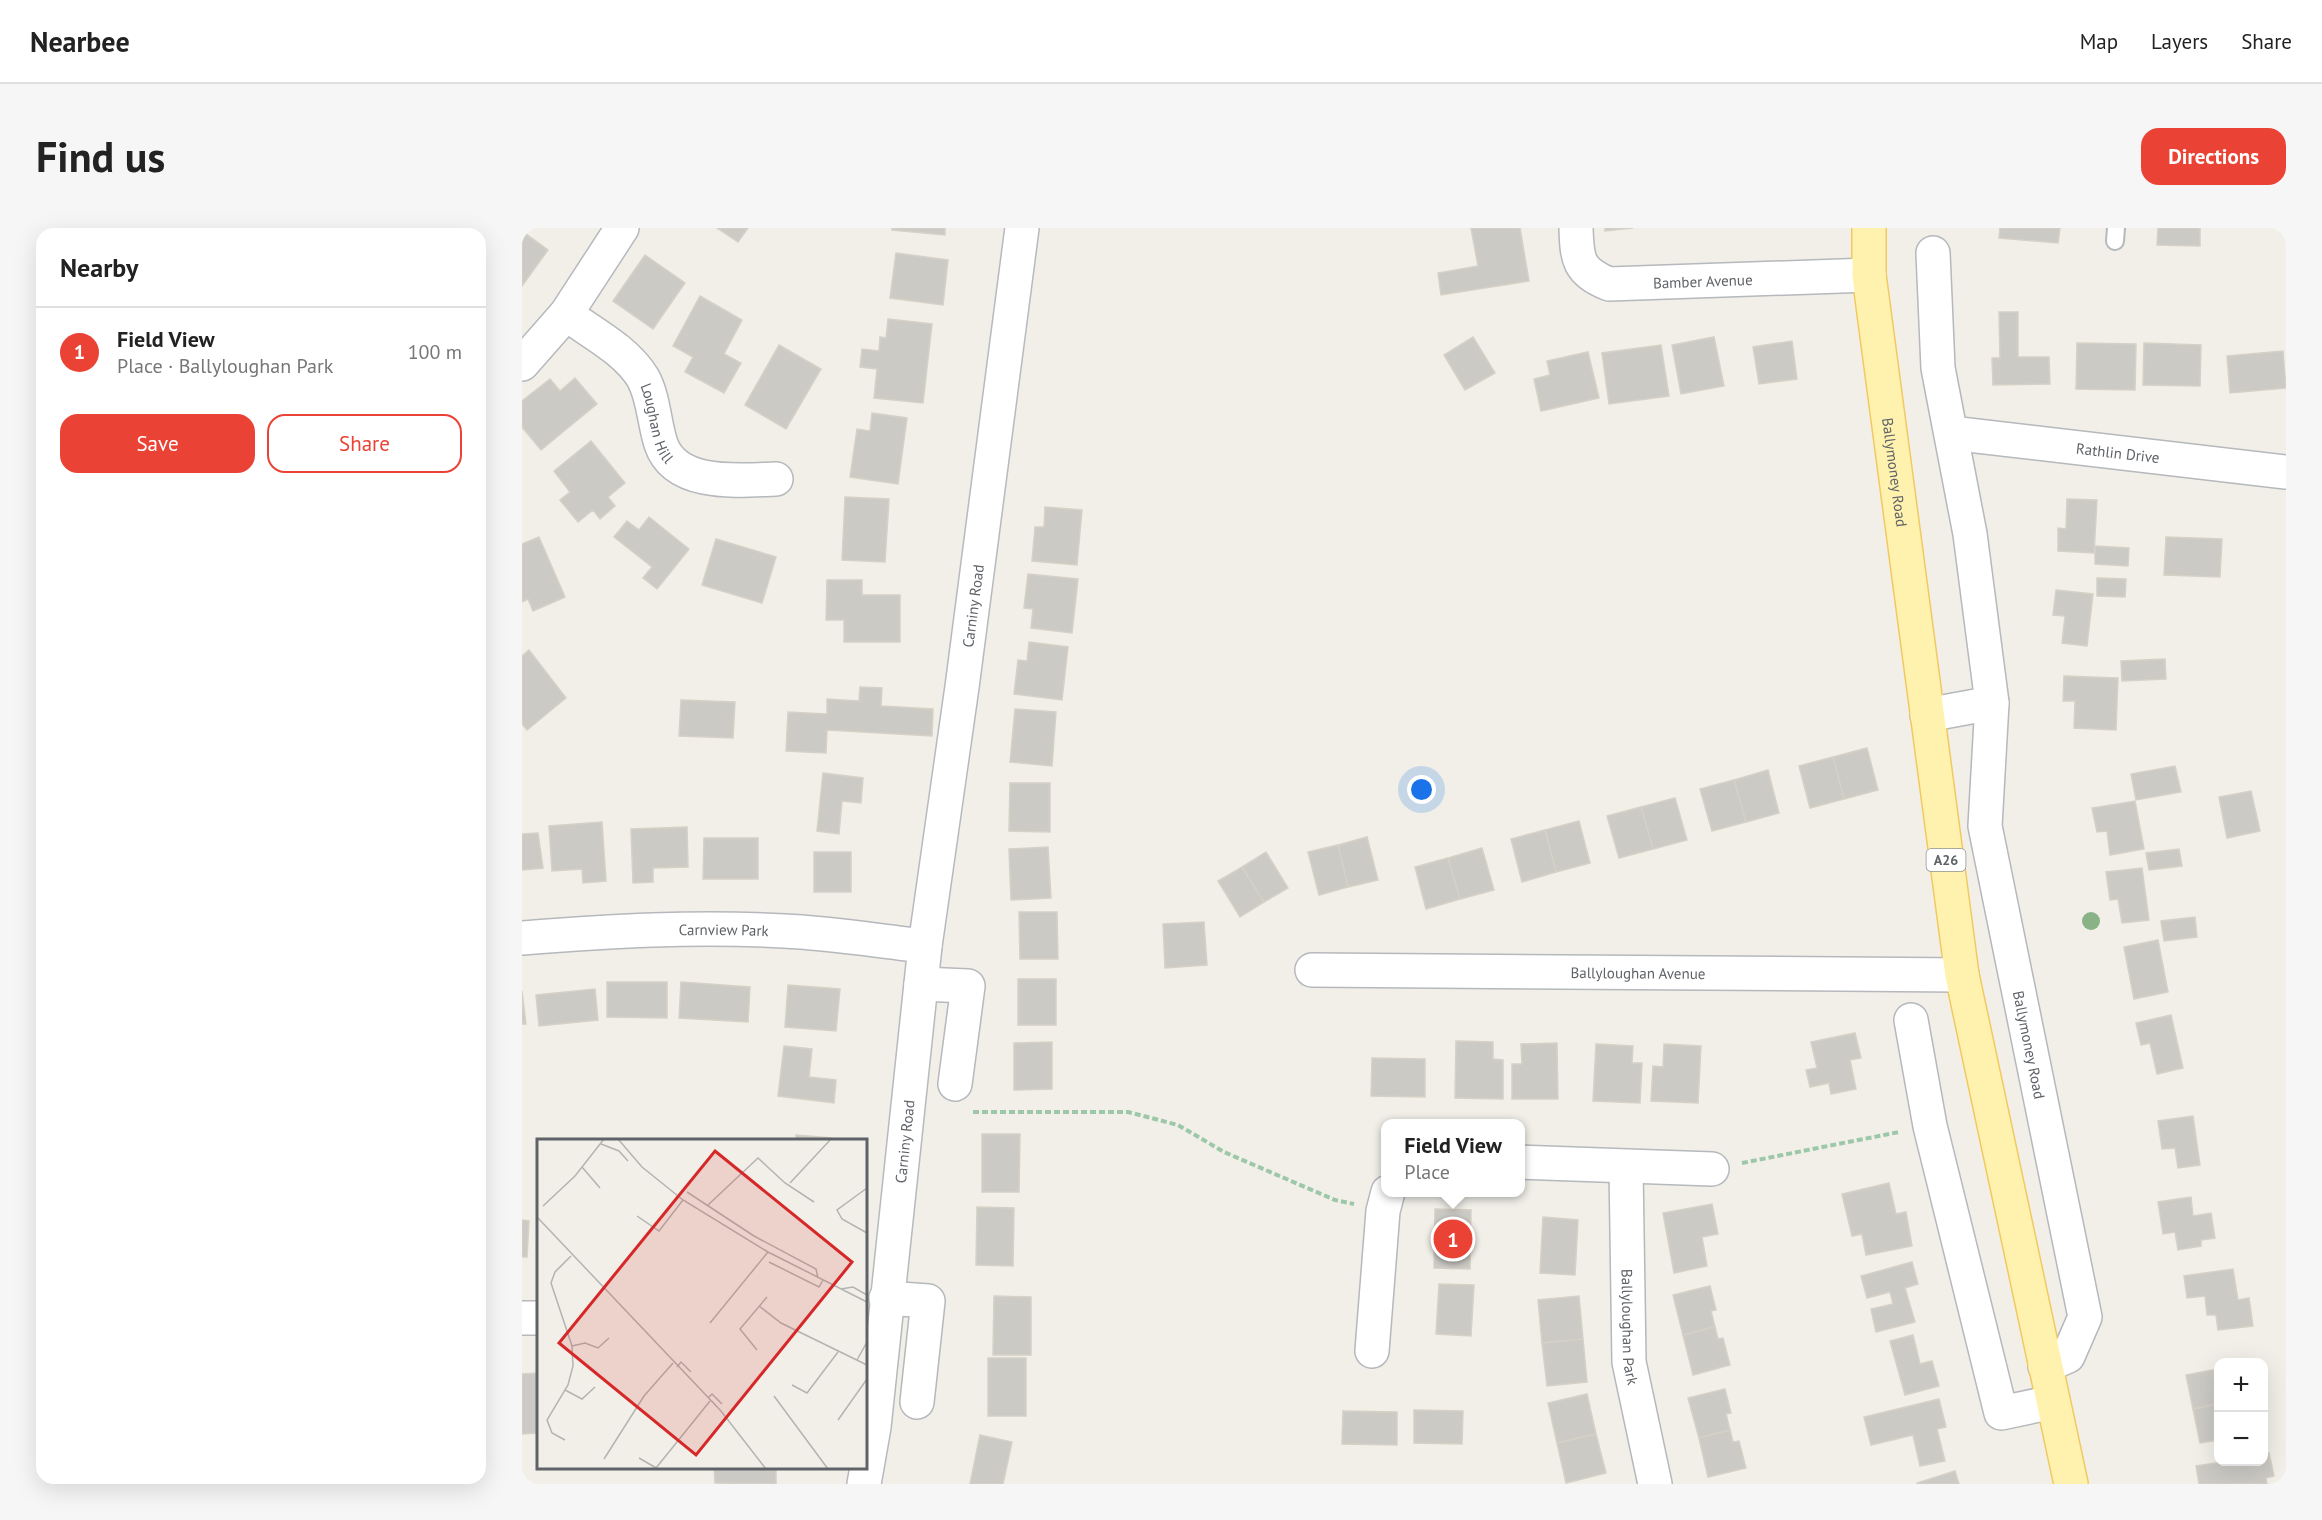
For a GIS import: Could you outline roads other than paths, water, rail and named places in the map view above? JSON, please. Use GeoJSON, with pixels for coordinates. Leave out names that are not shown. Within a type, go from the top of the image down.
{"type":"FeatureCollection","features":[{"type":"Feature","properties":{"kind":"main road","name":"Ballymoney Road"},"geometry":{"type":"LineString","coordinates":[[1869,228],[1869,275],[1962,975],[2071,1484]]}},
{"type":"Feature","properties":{"kind":"street"},"geometry":{"type":"LineString","coordinates":[[522,364],[566,314],[622,228]]}},
{"type":"Feature","properties":{"kind":"street","name":"Carniny Road"},"geometry":{"type":"LineString","coordinates":[[867,1467],[874,1427],[878,1313],[1022,228]]}},
{"type":"Feature","properties":{"kind":"street","name":"Bamber Avenue"},"geometry":{"type":"LineString","coordinates":[[1576,228],[1577,253],[1581,265],[1591,275],[1609,284],[1869,275]]}},
{"type":"Feature","properties":{"kind":"street","name":"Ballymoney Road"},"geometry":{"type":"LineString","coordinates":[[1932,253],[1938,368],[1970,534],[1992,703],[1985,826],[2085,1317],[2068,1356],[2045,1366]]}},
{"type":"Feature","properties":{"kind":"street","name":"Loughan Hill"},"geometry":{"type":"LineString","coordinates":[[566,314],[623,355],[638,370],[648,388],[661,445],[675,463],[699,476],[776,479]]}},
{"type":"Feature","properties":{"kind":"street","name":"Rathlin Drive"},"geometry":{"type":"LineString","coordinates":[[1951,434],[2286,472]]}},
{"type":"Feature","properties":{"kind":"street"},"geometry":{"type":"LineString","coordinates":[[1927,716],[1992,703]]}},
{"type":"Feature","properties":{"kind":"street","name":"Carnview Park"},"geometry":{"type":"LineString","coordinates":[[522,938],[615,930],[711,929],[786,931],[925,946]]}},
{"type":"Feature","properties":{"kind":"street","name":"Ballyloughan Avenue"},"geometry":{"type":"LineString","coordinates":[[1312,970],[1962,975]]}},
{"type":"Feature","properties":{"kind":"street"},"geometry":{"type":"LineString","coordinates":[[921,984],[968,986],[961,1098]]}},
{"type":"Feature","properties":{"kind":"street"},"geometry":{"type":"LineString","coordinates":[[1911,1020],[1930,1126],[2001,1413],[2053,1402]]}},
{"type":"Feature","properties":{"kind":"street"},"geometry":{"type":"LineString","coordinates":[[1525,1162],[1712,1169]]}},
{"type":"Feature","properties":{"kind":"street","name":"Ballyloughan Park"},"geometry":{"type":"LineString","coordinates":[[1626,1167],[1629,1362],[1655,1484]]}},
{"type":"Feature","properties":{"kind":"street"},"geometry":{"type":"LineString","coordinates":[[1372,1351],[1385,1202]]}},
{"type":"Feature","properties":{"kind":"street"},"geometry":{"type":"LineString","coordinates":[[878,1313],[928,1301],[917,1402]]}},
{"type":"Feature","properties":{"kind":"street","name":"Carniny Road"},"geometry":{"type":"LineString","coordinates":[[864,1484],[867,1469]]}},
{"type":"Feature","properties":{"kind":"place","name":"Field View"},"geometry":{"type":"Point","coordinates":[1453,1239]}}]}
